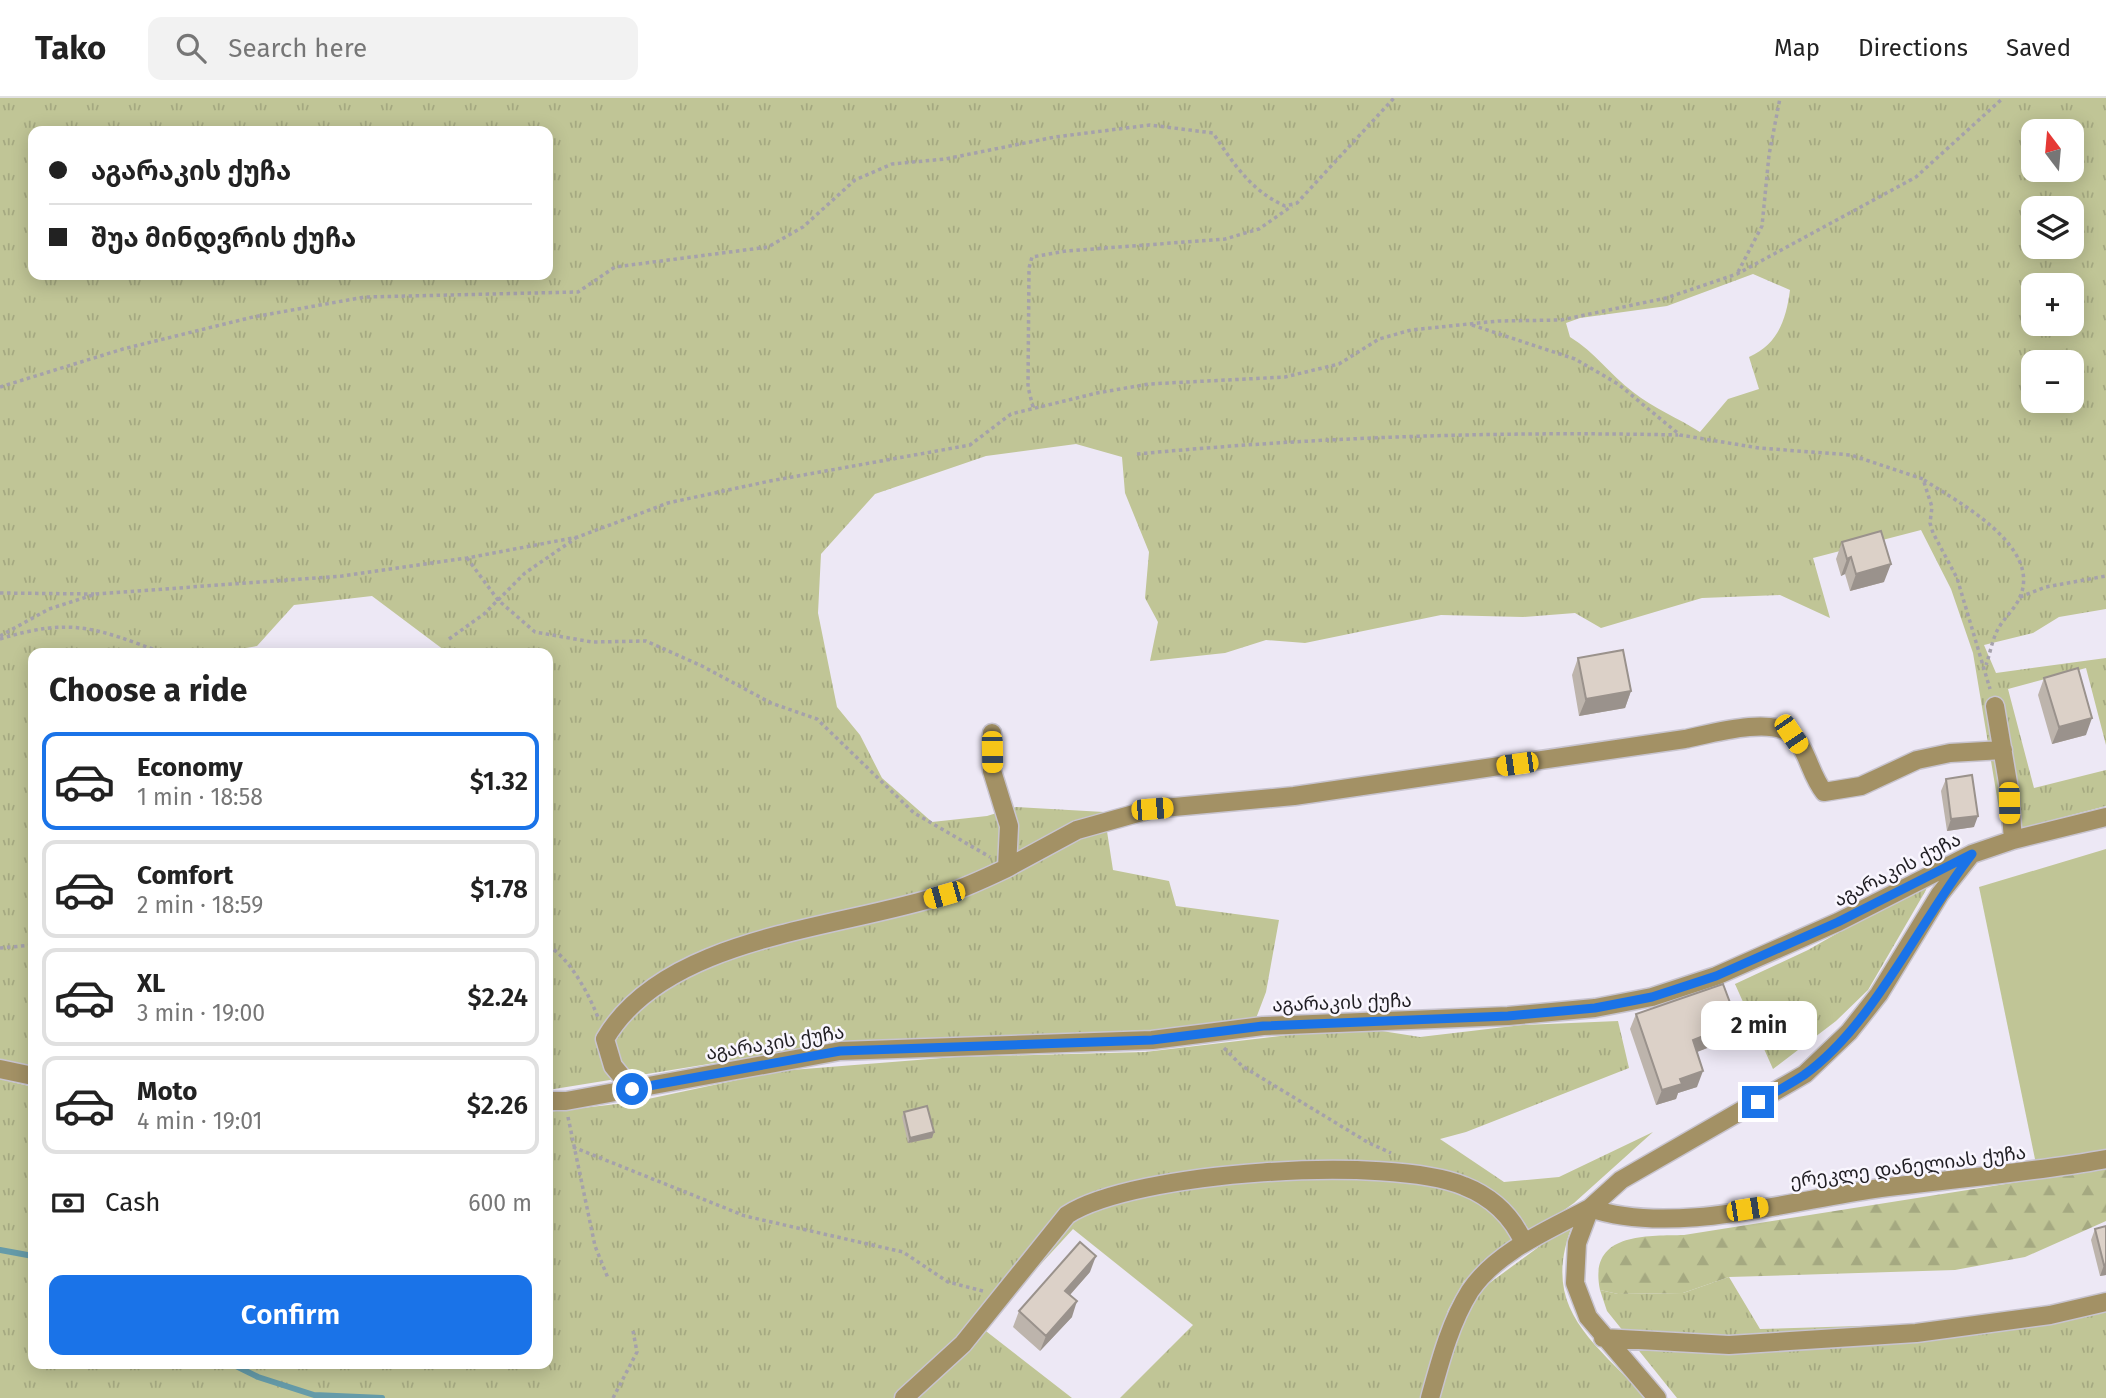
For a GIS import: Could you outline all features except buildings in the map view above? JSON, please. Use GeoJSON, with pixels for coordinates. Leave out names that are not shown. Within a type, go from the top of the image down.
{"type":"FeatureCollection","features":[{"type":"Feature","properties":{"kind":"street"},"geometry":{"type":"LineString","coordinates":[[1995,706],[2013,840]]}},
{"type":"Feature","properties":{"kind":"street"},"geometry":{"type":"LineString","coordinates":[[632,1089],[613,1066],[605,1039],[619,1016],[645,991],[700,961],[725,951],[944,895],[1007,868],[1077,830],[1152,809],[1294,796],[1685,739],[1731,729],[1775,727],[1791,734],[1824,792],[1861,786],[1892,769],[1917,760],[1950,753],[2003,750]]}},
{"type":"Feature","properties":{"kind":"street"},"geometry":{"type":"LineString","coordinates":[[992,733],[992,771],[1009,826],[1007,868]]}},
{"type":"Feature","properties":{"kind":"street","name":"აგარაკის ქუჩა"},"geometry":{"type":"LineString","coordinates":[[557,1101],[840,1051],[1152,1040],[1263,1026],[1508,1016],[1595,1008],[1652,997],[1716,976],[1799,941],[1972,854],[2013,840],[2106,817]]}},
{"type":"Feature","properties":{"kind":"street"},"geometry":{"type":"LineString","coordinates":[[1430,1398],[1446,1344],[1471,1291],[1496,1264],[1524,1243],[1590,1208],[1621,1180],[1805,1074],[1849,1032],[1879,993],[1941,894],[1972,854]]}},
{"type":"Feature","properties":{"kind":"street"},"geometry":{"type":"LineString","coordinates":[[0,1069],[28,1075]]}},
{"type":"Feature","properties":{"kind":"street","name":"ერეკლე დანელიას ქუჩა"},"geometry":{"type":"LineString","coordinates":[[1590,1208],[1617,1218],[1697,1217],[1874,1189],[2048,1170],[2106,1159]]}},
{"type":"Feature","properties":{"kind":"street"},"geometry":{"type":"LineString","coordinates":[[904,1398],[963,1344],[1055,1227],[1078,1208],[1132,1189],[1300,1169],[1404,1174],[1462,1185],[1490,1199],[1508,1216],[1524,1243]]}},
{"type":"Feature","properties":{"kind":"street"},"geometry":{"type":"LineString","coordinates":[[1590,1208],[1577,1243],[1575,1283],[1588,1317],[1602,1338],[1657,1398]]}},
{"type":"Feature","properties":{"kind":"street"},"geometry":{"type":"LineString","coordinates":[[1602,1338],[1729,1345],[1916,1333],[2050,1315],[2106,1302]]}},
{"type":"Feature","properties":{"kind":"path"},"geometry":{"type":"LineString","coordinates":[[1032,407],[1028,387],[1028,268],[1032,257],[1066,251],[1225,239],[1259,229],[1297,202],[1394,98]]}},
{"type":"Feature","properties":{"kind":"path"},"geometry":{"type":"LineString","coordinates":[[1737,274],[1762,226],[1769,155],[1780,98]]}},
{"type":"Feature","properties":{"kind":"path"},"geometry":{"type":"LineString","coordinates":[[0,593],[96,594],[342,576],[467,558],[578,537],[668,503],[782,478],[970,445],[1011,414],[1032,407],[1149,384],[1285,377],[1339,364],[1379,340],[1411,330],[1562,320],[1666,298],[1737,274],[1916,177],[2003,98]]}},
{"type":"Feature","properties":{"kind":"path"},"geometry":{"type":"LineString","coordinates":[[0,387],[123,349],[253,317],[365,296],[578,292],[615,267],[768,247],[803,227],[855,180],[892,164],[945,159],[1055,137],[1150,125],[1213,133],[1239,172],[1265,197],[1284,206],[1297,202]]}},
{"type":"Feature","properties":{"kind":"path"},"geometry":{"type":"LineString","coordinates":[[1470,325],[1575,359],[1618,384],[1681,435]]}},
{"type":"Feature","properties":{"kind":"path"},"geometry":{"type":"LineString","coordinates":[[1137,454],[1289,440],[1582,433],[1681,435],[1759,447],[1852,455],[1923,479],[2000,532],[2015,554],[2023,579],[2020,597],[1997,630],[1985,667]]}},
{"type":"Feature","properties":{"kind":"path"},"geometry":{"type":"LineString","coordinates":[[1923,479],[1932,507],[1930,523],[1933,533],[1958,578],[1995,706]]}},
{"type":"Feature","properties":{"kind":"path"},"geometry":{"type":"LineString","coordinates":[[449,639],[498,600],[525,573],[578,537]]}},
{"type":"Feature","properties":{"kind":"path"},"geometry":{"type":"LineString","coordinates":[[467,558],[498,600],[535,632],[592,642],[646,641],[702,666],[771,703],[817,719],[914,813],[1007,868]]}},
{"type":"Feature","properties":{"kind":"path"},"geometry":{"type":"LineString","coordinates":[[2020,597],[2046,587],[2106,576]]}},
{"type":"Feature","properties":{"kind":"path"},"geometry":{"type":"LineString","coordinates":[[0,638],[49,610],[96,594]]}},
{"type":"Feature","properties":{"kind":"path"},"geometry":{"type":"LineString","coordinates":[[0,638],[37,628],[73,625],[105,631],[150,648]]}},
{"type":"Feature","properties":{"kind":"path"},"geometry":{"type":"LineString","coordinates":[[0,947],[28,945]]}},
{"type":"Feature","properties":{"kind":"path"},"geometry":{"type":"LineString","coordinates":[[553,949],[593,1005],[605,1039]]}},
{"type":"Feature","properties":{"kind":"path"},"geometry":{"type":"LineString","coordinates":[[1211,1033],[1242,1066],[1369,1143],[1392,1154]]}},
{"type":"Feature","properties":{"kind":"path"},"geometry":{"type":"LineString","coordinates":[[557,1101],[573,1147],[595,1246],[608,1278]]}},
{"type":"Feature","properties":{"kind":"path"},"geometry":{"type":"LineString","coordinates":[[573,1147],[745,1216],[903,1252],[948,1282],[981,1291],[1015,1281]]}},
{"type":"Feature","properties":{"kind":"path"},"geometry":{"type":"LineString","coordinates":[[613,1398],[637,1352],[633,1331]]}},
{"type":"Feature","properties":{"kind":"green space"},"geometry":{"type":"Polygon","coordinates":[[[0,98],[2106,98],[2106,609],[2059,617],[2033,633],[1984,645],[1996,673],[2106,658],[2106,745],[2086,668],[2008,689],[2034,788],[2106,770],[2106,806],[2003,833],[1973,653],[1951,589],[1921,530],[1813,558],[1830,618],[1780,595],[1702,598],[1601,628],[1575,613],[1523,617],[1441,615],[1305,643],[1266,640],[1225,653],[1150,661],[1158,622],[1145,598],[1149,552],[1125,493],[1122,457],[1076,444],[986,456],[875,494],[821,554],[818,613],[837,707],[860,735],[882,778],[932,822],[987,816],[1016,807],[1104,812],[1113,870],[1169,881],[1176,906],[1279,920],[1266,992],[1255,1021],[1153,1030],[845,1042],[553,1089],[553,648],[441,648],[372,596],[294,605],[257,646],[246,648],[28,648],[28,1068],[0,1062],[0,98]],[[1753,274],[1667,306],[1580,318],[1566,323],[1570,337],[1641,398],[1700,432],[1728,399],[1759,389],[1749,357],[1774,338],[1783,321],[1790,290],[1753,274]]]}},
{"type":"Feature","properties":{"kind":"green space"},"geometry":{"type":"Polygon","coordinates":[[[2106,849],[2106,1151],[2036,1164],[1979,887],[2106,849]]]}},
{"type":"Feature","properties":{"kind":"green space"},"geometry":{"type":"Polygon","coordinates":[[[1927,882],[1926,890],[1868,990],[1836,1021],[1773,1069],[1735,984],[1808,950],[1927,882]]]}},
{"type":"Feature","properties":{"kind":"green space"},"geometry":{"type":"Polygon","coordinates":[[[1618,1021],[1629,1068],[1466,1132],[1440,1139],[1504,1182],[1559,1177],[1653,1132],[1574,1203],[1464,1281],[1448,1310],[1423,1398],[1120,1398],[1193,1325],[1073,1229],[982,1328],[1072,1398],[0,1398],[0,1079],[28,1086],[28,1369],[553,1369],[553,1111],[634,1102],[779,1071],[955,1057],[1145,1052],[1322,1031],[1369,1029],[1420,1037],[1522,1025],[1618,1021]]]}},
{"type":"Feature","properties":{"kind":"green space"},"geometry":{"type":"Polygon","coordinates":[[[2106,1168],[2106,1221],[2025,1257],[1955,1270],[1729,1277],[1683,1293],[1618,1294],[1600,1290],[1599,1271],[1602,1257],[1611,1248],[1637,1238],[1684,1235],[2106,1168]]]}},
{"type":"Feature","properties":{"kind":"green space"},"geometry":{"type":"Polygon","coordinates":[[[1574,1221],[1565,1251],[1562,1277],[1567,1300],[1576,1320],[1590,1339],[1646,1398],[1437,1398],[1451,1345],[1480,1290],[1574,1221]]]}},
{"type":"Feature","properties":{"kind":"green space"},"geometry":{"type":"Polygon","coordinates":[[[1729,1277],[1760,1329],[1890,1325],[1895,1341],[2059,1322],[2106,1310],[2106,1398],[1677,1398],[1607,1311],[1600,1290],[1618,1294],[1683,1293],[1729,1277]]]}},
{"type":"Feature","properties":{"kind":"waterway"},"geometry":{"type":"LineString","coordinates":[[0,1250],[28,1255]]}},
{"type":"Feature","properties":{"kind":"waterway"},"geometry":{"type":"LineString","coordinates":[[242,1369],[314,1395],[382,1398]]}},
{"type":"Feature","properties":{"kind":"route"},"geometry":{"type":"LineString","coordinates":[[632,1089],[840,1051],[1152,1040],[1263,1026],[1508,1016],[1595,1008],[1652,997],[1716,976],[1799,941],[1972,854],[1941,894],[1879,993],[1849,1032],[1805,1074],[1758,1102]]}}]}
